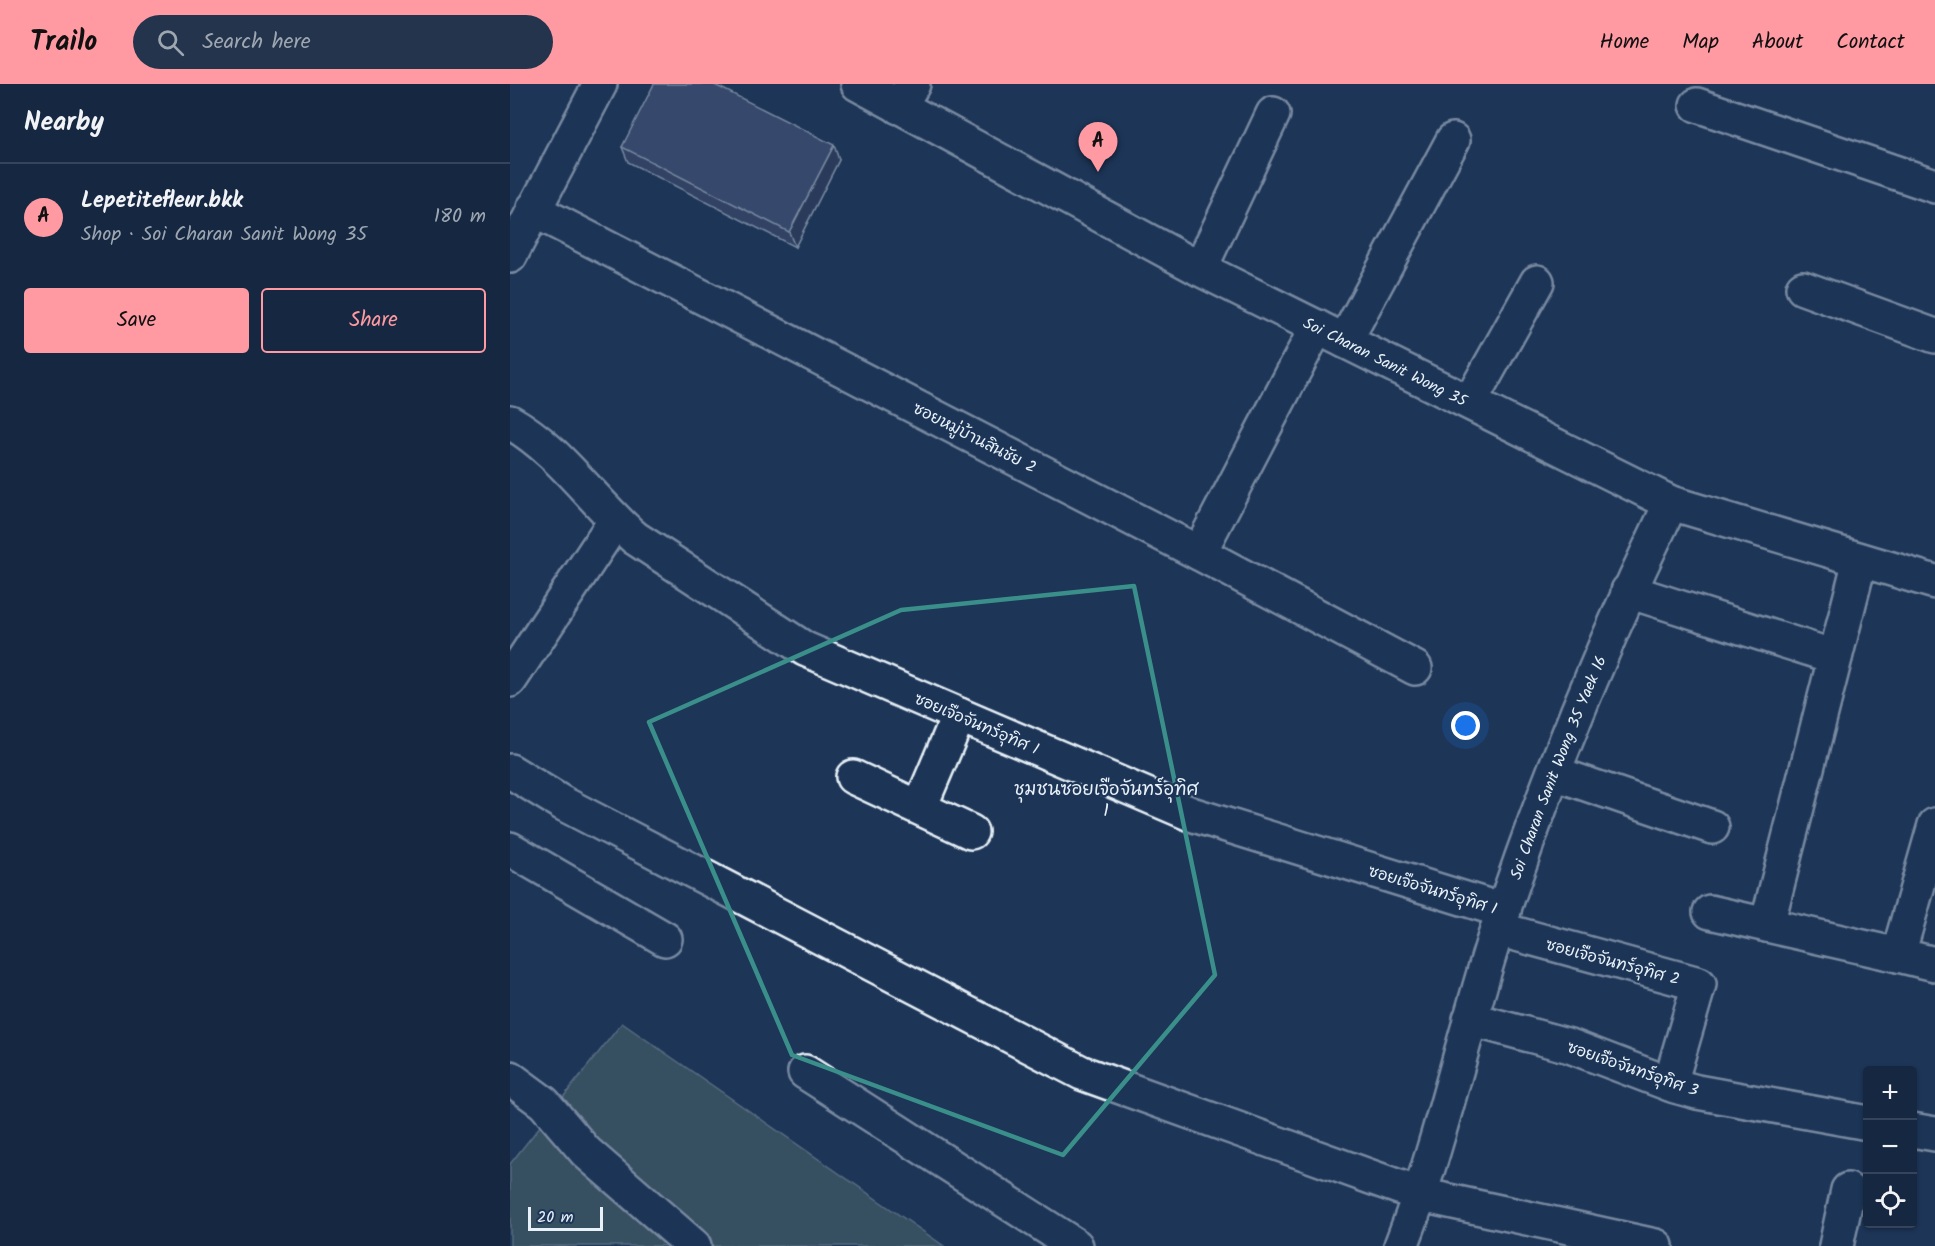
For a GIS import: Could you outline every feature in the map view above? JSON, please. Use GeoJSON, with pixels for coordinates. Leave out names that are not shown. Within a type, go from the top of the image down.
{"type":"FeatureCollection","features":[{"type":"Feature","properties":{"kind":"street"},"geometry":{"type":"LineString","coordinates":[[510,255],[600,84]]}},
{"type":"Feature","properties":{"kind":"street","name":"Soi Charan Sanit Wong 35"},"geometry":{"type":"LineString","coordinates":[[858,84],[906,95],[1200,269],[1671,503],[1935,582]]}},
{"type":"Feature","properties":{"kind":"street"},"geometry":{"type":"LineString","coordinates":[[1697,105],[1935,186]]}},
{"type":"Feature","properties":{"kind":"street"},"geometry":{"type":"LineString","coordinates":[[1200,269],[1273,114]]}},
{"type":"Feature","properties":{"kind":"street"},"geometry":{"type":"LineString","coordinates":[[1199,552],[1331,334],[1454,140]]}},
{"type":"Feature","properties":{"kind":"street","name":"ซอยหมู่บ้านสินชัย 2"},"geometry":{"type":"LineString","coordinates":[[534,208],[547,217],[1199,552],[1414,669]]}},
{"type":"Feature","properties":{"kind":"street"},"geometry":{"type":"LineString","coordinates":[[1470,402],[1537,282]]}},
{"type":"Feature","properties":{"kind":"street"},"geometry":{"type":"LineString","coordinates":[[1803,288],[1935,336]]}},
{"type":"Feature","properties":{"kind":"street","name":"ซอยเจือจันทร์อุทิศ 1"},"geometry":{"type":"LineString","coordinates":[[510,422],[546,447],[615,521],[635,538],[805,649],[1191,814],[1501,920]]}},
{"type":"Feature","properties":{"kind":"street","name":"Soi Charan Sanit Wong 35 Yaek 16"},"geometry":{"type":"LineString","coordinates":[[1401,1246],[1421,1195],[1470,1019],[1501,920],[1554,773],[1628,591],[1671,503]]}},
{"type":"Feature","properties":{"kind":"street"},"geometry":{"type":"LineString","coordinates":[[510,680],[615,521]]}},
{"type":"Feature","properties":{"kind":"street"},"geometry":{"type":"LineString","coordinates":[[1767,925],[1860,560]]}},
{"type":"Feature","properties":{"kind":"street"},"geometry":{"type":"LineString","coordinates":[[1628,591],[1836,657]]}},
{"type":"Feature","properties":{"kind":"street"},"geometry":{"type":"LineString","coordinates":[[920,807],[959,715]]}},
{"type":"Feature","properties":{"kind":"street"},"geometry":{"type":"LineString","coordinates":[[510,771],[562,803],[1082,1074],[1421,1195],[1656,1246]]}},
{"type":"Feature","properties":{"kind":"street"},"geometry":{"type":"LineString","coordinates":[[1554,773],[1712,827]]}},
{"type":"Feature","properties":{"kind":"street"},"geometry":{"type":"LineString","coordinates":[[853,777],[971,832]]}},
{"type":"Feature","properties":{"kind":"street"},"geometry":{"type":"LineString","coordinates":[[1898,955],[1935,825]]}},
{"type":"Feature","properties":{"kind":"street"},"geometry":{"type":"LineString","coordinates":[[510,849],[665,939]]}},
{"type":"Feature","properties":{"kind":"street"},"geometry":{"type":"LineString","coordinates":[[1710,912],[1935,964]]}},
{"type":"Feature","properties":{"kind":"street","name":"ซอยเจือจันทร์อุทิศ 2"},"geometry":{"type":"LineString","coordinates":[[1501,920],[1699,984],[1670,1084]]}},
{"type":"Feature","properties":{"kind":"street","name":"ซอยเจือจันทร์อุทิศ 3"},"geometry":{"type":"LineString","coordinates":[[1470,1019],[1570,1046],[1670,1084],[1698,1092],[1863,1122]]}},
{"type":"Feature","properties":{"kind":"street"},"geometry":{"type":"LineString","coordinates":[[805,1072],[1076,1246]]}},
{"type":"Feature","properties":{"kind":"street"},"geometry":{"type":"LineString","coordinates":[[510,1078],[544,1103],[586,1152],[694,1246]]}},
{"type":"Feature","properties":{"kind":"street"},"geometry":{"type":"LineString","coordinates":[[1917,1131],[1935,1134]]}},
{"type":"Feature","properties":{"kind":"street"},"geometry":{"type":"LineString","coordinates":[[1836,1246],[1848,1190]]}},
{"type":"Feature","properties":{"kind":"highlighted area"},"geometry":{"type":"Polygon","coordinates":[[[1134,586],[1215,975],[1063,1155],[792,1055],[649,722],[901,610],[1134,586]]]}},
{"type":"Feature","properties":{"kind":"green space"},"geometry":{"type":"Polygon","coordinates":[[[622,1023],[944,1246],[510,1246],[510,1164],[622,1023]]]}},
{"type":"Feature","properties":{"kind":"building"},"geometry":{"type":"Polygon","coordinates":[[[654,84],[713,84],[834,145],[789,232],[622,147],[654,84]]]}},
{"type":"Feature","properties":{"kind":"place","name":"Lepetitefleur.bkk"},"geometry":{"type":"Point","coordinates":[1098,172]}},
{"type":"Feature","properties":{"kind":"district","name":"ชุมชนซอยเจือจันทร์อุทิศ 1"},"geometry":{"type":"Point","coordinates":[1106,799]}}]}
